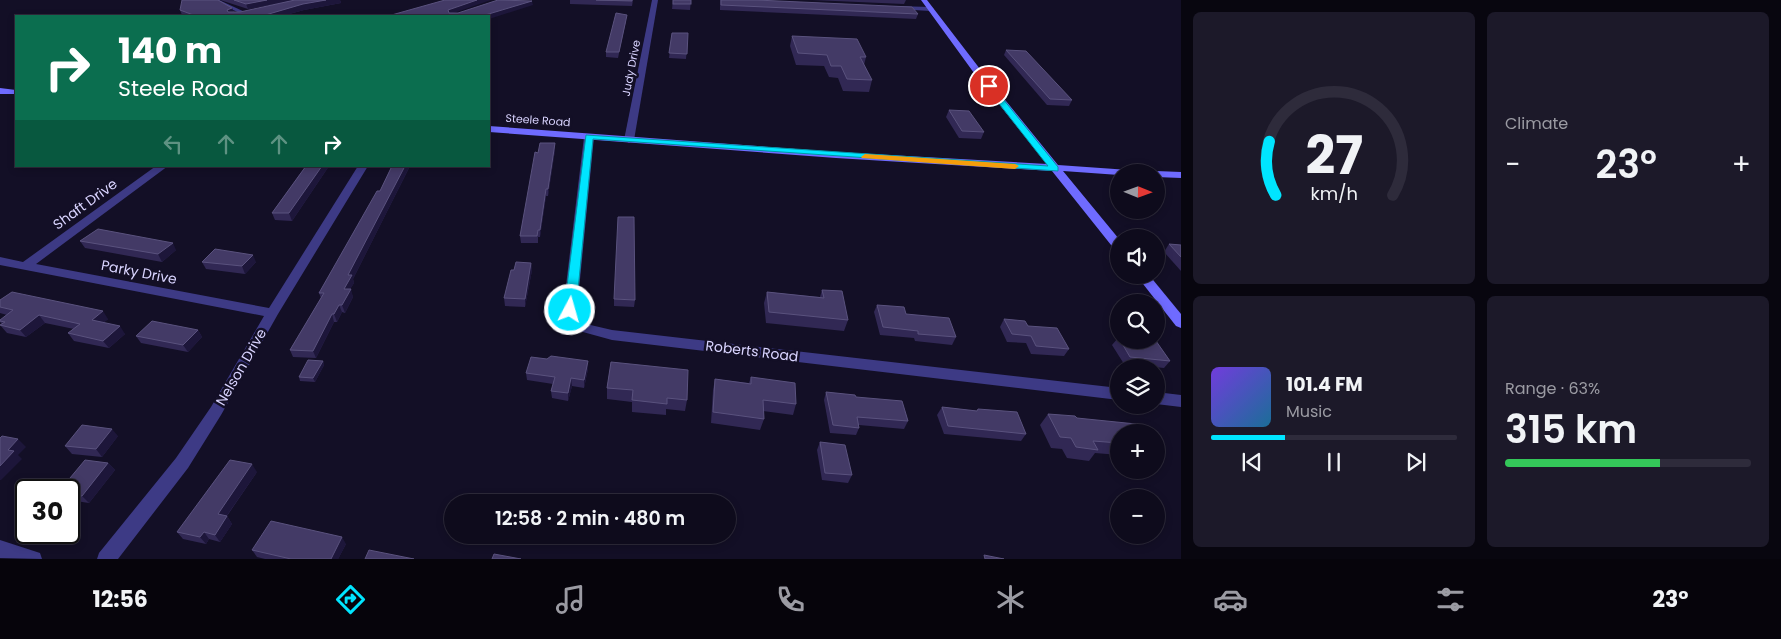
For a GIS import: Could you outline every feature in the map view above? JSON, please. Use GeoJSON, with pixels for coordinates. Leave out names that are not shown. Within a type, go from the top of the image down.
{"type":"FeatureCollection","features":[{"type":"Feature","properties":{"kind":"street"},"geometry":{"type":"LineString","coordinates":[[214,0],[244,14]]}},
{"type":"Feature","properties":{"kind":"street","name":"Judy Drive"},"geometry":{"type":"LineString","coordinates":[[629,140],[655,0]]}},
{"type":"Feature","properties":{"kind":"street"},"geometry":{"type":"LineString","coordinates":[[924,0],[977,71],[1110,236]]}},
{"type":"Feature","properties":{"kind":"street"},"geometry":{"type":"LineString","coordinates":[[884,7],[931,8]]}},
{"type":"Feature","properties":{"kind":"street"},"geometry":{"type":"LineString","coordinates":[[239,15],[252,12]]}},
{"type":"Feature","properties":{"kind":"street"},"geometry":{"type":"LineString","coordinates":[[0,91],[15,92]]}},
{"type":"Feature","properties":{"kind":"street","name":"Steele Road"},"geometry":{"type":"LineString","coordinates":[[490,129],[1110,171]]}},
{"type":"Feature","properties":{"kind":"street","name":"Roberts Road"},"geometry":{"type":"LineString","coordinates":[[589,137],[570,310],[577,326],[612,335],[1110,393]]}},
{"type":"Feature","properties":{"kind":"street","name":"Shaft Drive"},"geometry":{"type":"LineString","coordinates":[[25,266],[162,167]]}},
{"type":"Feature","properties":{"kind":"street","name":"Nelson Drive"},"geometry":{"type":"LineString","coordinates":[[106,559],[182,463],[216,411],[272,313],[362,167]]}},
{"type":"Feature","properties":{"kind":"street"},"geometry":{"type":"LineString","coordinates":[[1165,175],[1181,176]]}},
{"type":"Feature","properties":{"kind":"street","name":"Parky Drive"},"geometry":{"type":"LineString","coordinates":[[0,261],[272,313]]}},
{"type":"Feature","properties":{"kind":"street"},"geometry":{"type":"LineString","coordinates":[[1149,284],[1181,324]]}},
{"type":"Feature","properties":{"kind":"street"},"geometry":{"type":"LineString","coordinates":[[1165,399],[1181,401]]}},
{"type":"Feature","properties":{"kind":"street"},"geometry":{"type":"LineString","coordinates":[[0,549],[32,559]]}},
{"type":"Feature","properties":{"kind":"building"},"geometry":{"type":"Polygon","coordinates":[[[182,0],[218,0],[232,8],[227,10],[228,12],[240,12],[295,0],[326,0],[303,4],[265,15],[193,15],[180,10],[182,0]]]}},
{"type":"Feature","properties":{"kind":"building"},"geometry":{"type":"Polygon","coordinates":[[[234,0],[267,0],[246,4],[234,0]]]}},
{"type":"Feature","properties":{"kind":"building"},"geometry":{"type":"Polygon","coordinates":[[[445,0],[477,0],[448,10],[449,13],[458,13],[498,0],[532,1],[485,15],[392,15],[445,0]]]}},
{"type":"Feature","properties":{"kind":"building"},"geometry":{"type":"Polygon","coordinates":[[[596,0],[632,0],[632,1],[596,0]]]}},
{"type":"Feature","properties":{"kind":"building"},"geometry":{"type":"Polygon","coordinates":[[[673,0],[691,0],[691,4],[673,4],[673,0]]]}},
{"type":"Feature","properties":{"kind":"building"},"geometry":{"type":"Polygon","coordinates":[[[721,0],[912,7],[918,14],[721,5],[721,0]]]}},
{"type":"Feature","properties":{"kind":"building"},"geometry":{"type":"Polygon","coordinates":[[[616,13],[627,15],[619,52],[606,52],[616,13]]]}},
{"type":"Feature","properties":{"kind":"building"},"geometry":{"type":"Polygon","coordinates":[[[672,33],[688,33],[687,54],[669,53],[672,33]]]}},
{"type":"Feature","properties":{"kind":"building"},"geometry":{"type":"Polygon","coordinates":[[[792,36],[857,39],[866,57],[860,57],[872,80],[847,79],[841,66],[831,66],[827,55],[798,53],[792,36]]]}},
{"type":"Feature","properties":{"kind":"building"},"geometry":{"type":"Polygon","coordinates":[[[1006,50],[1026,51],[1072,100],[1050,99],[1006,50]]]}},
{"type":"Feature","properties":{"kind":"building"},"geometry":{"type":"Polygon","coordinates":[[[949,110],[969,111],[984,132],[962,131],[949,110]]]}},
{"type":"Feature","properties":{"kind":"building"},"geometry":{"type":"Polygon","coordinates":[[[540,143],[555,143],[540,230],[538,230],[537,236],[520,236],[535,152],[538,153],[540,143]]]}},
{"type":"Feature","properties":{"kind":"building"},"geometry":{"type":"Polygon","coordinates":[[[305,167],[321,167],[289,213],[272,213],[305,167]]]}},
{"type":"Feature","properties":{"kind":"building"},"geometry":{"type":"Polygon","coordinates":[[[392,167],[404,167],[348,275],[352,275],[344,289],[351,289],[342,305],[339,305],[334,314],[332,314],[313,351],[290,350],[324,293],[319,293],[377,191],[380,191],[392,167]]]}},
{"type":"Feature","properties":{"kind":"building"},"geometry":{"type":"Polygon","coordinates":[[[618,217],[634,217],[635,300],[614,299],[618,217]]]}},
{"type":"Feature","properties":{"kind":"building"},"geometry":{"type":"Polygon","coordinates":[[[98,229],[173,243],[158,254],[80,241],[98,229]]]}},
{"type":"Feature","properties":{"kind":"building"},"geometry":{"type":"Polygon","coordinates":[[[1169,244],[1181,245],[1181,257],[1169,244]]]}},
{"type":"Feature","properties":{"kind":"building"},"geometry":{"type":"Polygon","coordinates":[[[215,249],[253,255],[242,266],[202,262],[215,249]]]}},
{"type":"Feature","properties":{"kind":"building"},"geometry":{"type":"Polygon","coordinates":[[[516,262],[531,263],[525,299],[504,298],[511,270],[514,270],[516,262]]]}},
{"type":"Feature","properties":{"kind":"building"},"geometry":{"type":"Polygon","coordinates":[[[822,290],[842,291],[848,320],[769,312],[767,292],[824,298],[822,290]]]}},
{"type":"Feature","properties":{"kind":"building"},"geometry":{"type":"Polygon","coordinates":[[[12,292],[103,311],[92,320],[120,326],[103,341],[68,333],[80,324],[39,315],[20,330],[0,325],[5,322],[0,320],[13,310],[0,307],[0,300],[12,292]]]}},
{"type":"Feature","properties":{"kind":"building"},"geometry":{"type":"Polygon","coordinates":[[[877,305],[904,307],[906,314],[949,318],[956,337],[918,334],[918,331],[883,327],[877,305]]]}},
{"type":"Feature","properties":{"kind":"building"},"geometry":{"type":"Polygon","coordinates":[[[1004,319],[1025,321],[1028,326],[1057,328],[1069,349],[1036,346],[1031,336],[1012,334],[1004,319]]]}},
{"type":"Feature","properties":{"kind":"building"},"geometry":{"type":"Polygon","coordinates":[[[152,321],[198,330],[183,345],[136,336],[152,321]]]}},
{"type":"Feature","properties":{"kind":"building"},"geometry":{"type":"Polygon","coordinates":[[[1125,349],[1162,349],[1170,361],[1165,359],[1130,357],[1125,349]]]}},
{"type":"Feature","properties":{"kind":"building"},"geometry":{"type":"Polygon","coordinates":[[[551,356],[588,361],[584,380],[571,378],[568,393],[551,391],[555,377],[526,373],[531,357],[547,359],[551,356]]]}},
{"type":"Feature","properties":{"kind":"building"},"geometry":{"type":"Polygon","coordinates":[[[308,360],[323,361],[313,378],[299,377],[308,360]]]}},
{"type":"Feature","properties":{"kind":"building"},"geometry":{"type":"Polygon","coordinates":[[[611,362],[688,370],[687,400],[667,398],[667,404],[632,400],[633,390],[607,388],[611,362]]]}},
{"type":"Feature","properties":{"kind":"building"},"geometry":{"type":"Polygon","coordinates":[[[751,377],[795,383],[796,404],[763,400],[764,419],[713,412],[715,379],[751,384],[751,377]]]}},
{"type":"Feature","properties":{"kind":"building"},"geometry":{"type":"Polygon","coordinates":[[[826,392],[902,401],[908,421],[857,417],[859,428],[833,425],[826,392]]]}},
{"type":"Feature","properties":{"kind":"building"},"geometry":{"type":"Polygon","coordinates":[[[942,407],[977,411],[978,409],[1017,412],[1026,434],[948,426],[942,407]]]}},
{"type":"Feature","properties":{"kind":"building"},"geometry":{"type":"Polygon","coordinates":[[[1048,414],[1136,424],[1110,424],[1110,442],[1093,441],[1098,450],[1076,447],[1071,438],[1060,437],[1048,414]]]}},
{"type":"Feature","properties":{"kind":"building"},"geometry":{"type":"Polygon","coordinates":[[[82,425],[112,429],[96,449],[65,446],[82,425]]]}},
{"type":"Feature","properties":{"kind":"building"},"geometry":{"type":"Polygon","coordinates":[[[2,436],[18,439],[8,450],[14,451],[0,466],[0,438],[2,436]]]}},
{"type":"Feature","properties":{"kind":"building"},"geometry":{"type":"Polygon","coordinates":[[[820,442],[845,445],[852,475],[825,473],[820,442]]]}},
{"type":"Feature","properties":{"kind":"building"},"geometry":{"type":"Polygon","coordinates":[[[85,460],[108,463],[82,496],[80,496],[80,479],[69,479],[85,460]]]}},
{"type":"Feature","properties":{"kind":"building"},"geometry":{"type":"Polygon","coordinates":[[[230,460],[252,464],[218,514],[227,516],[215,535],[204,532],[200,537],[177,532],[230,460]]]}},
{"type":"Feature","properties":{"kind":"building"},"geometry":{"type":"Polygon","coordinates":[[[271,521],[342,537],[331,559],[291,559],[252,550],[271,521]]]}},
{"type":"Feature","properties":{"kind":"building"},"geometry":{"type":"Polygon","coordinates":[[[369,550],[414,559],[365,559],[369,550]]]}},
{"type":"Feature","properties":{"kind":"building"},"geometry":{"type":"Polygon","coordinates":[[[494,554],[521,559],[492,559],[494,554]]]}},
{"type":"Feature","properties":{"kind":"building"},"geometry":{"type":"Polygon","coordinates":[[[984,555],[1004,559],[985,559],[984,555]]]}},
{"type":"Feature","properties":{"kind":"slow traffic"},"geometry":{"type":"LineString","coordinates":[[865,157],[1015,166]]}},
{"type":"Feature","properties":{"kind":"route"},"geometry":{"type":"LineString","coordinates":[[570,310],[589,137],[1055,169],[989,86]]}}]}
